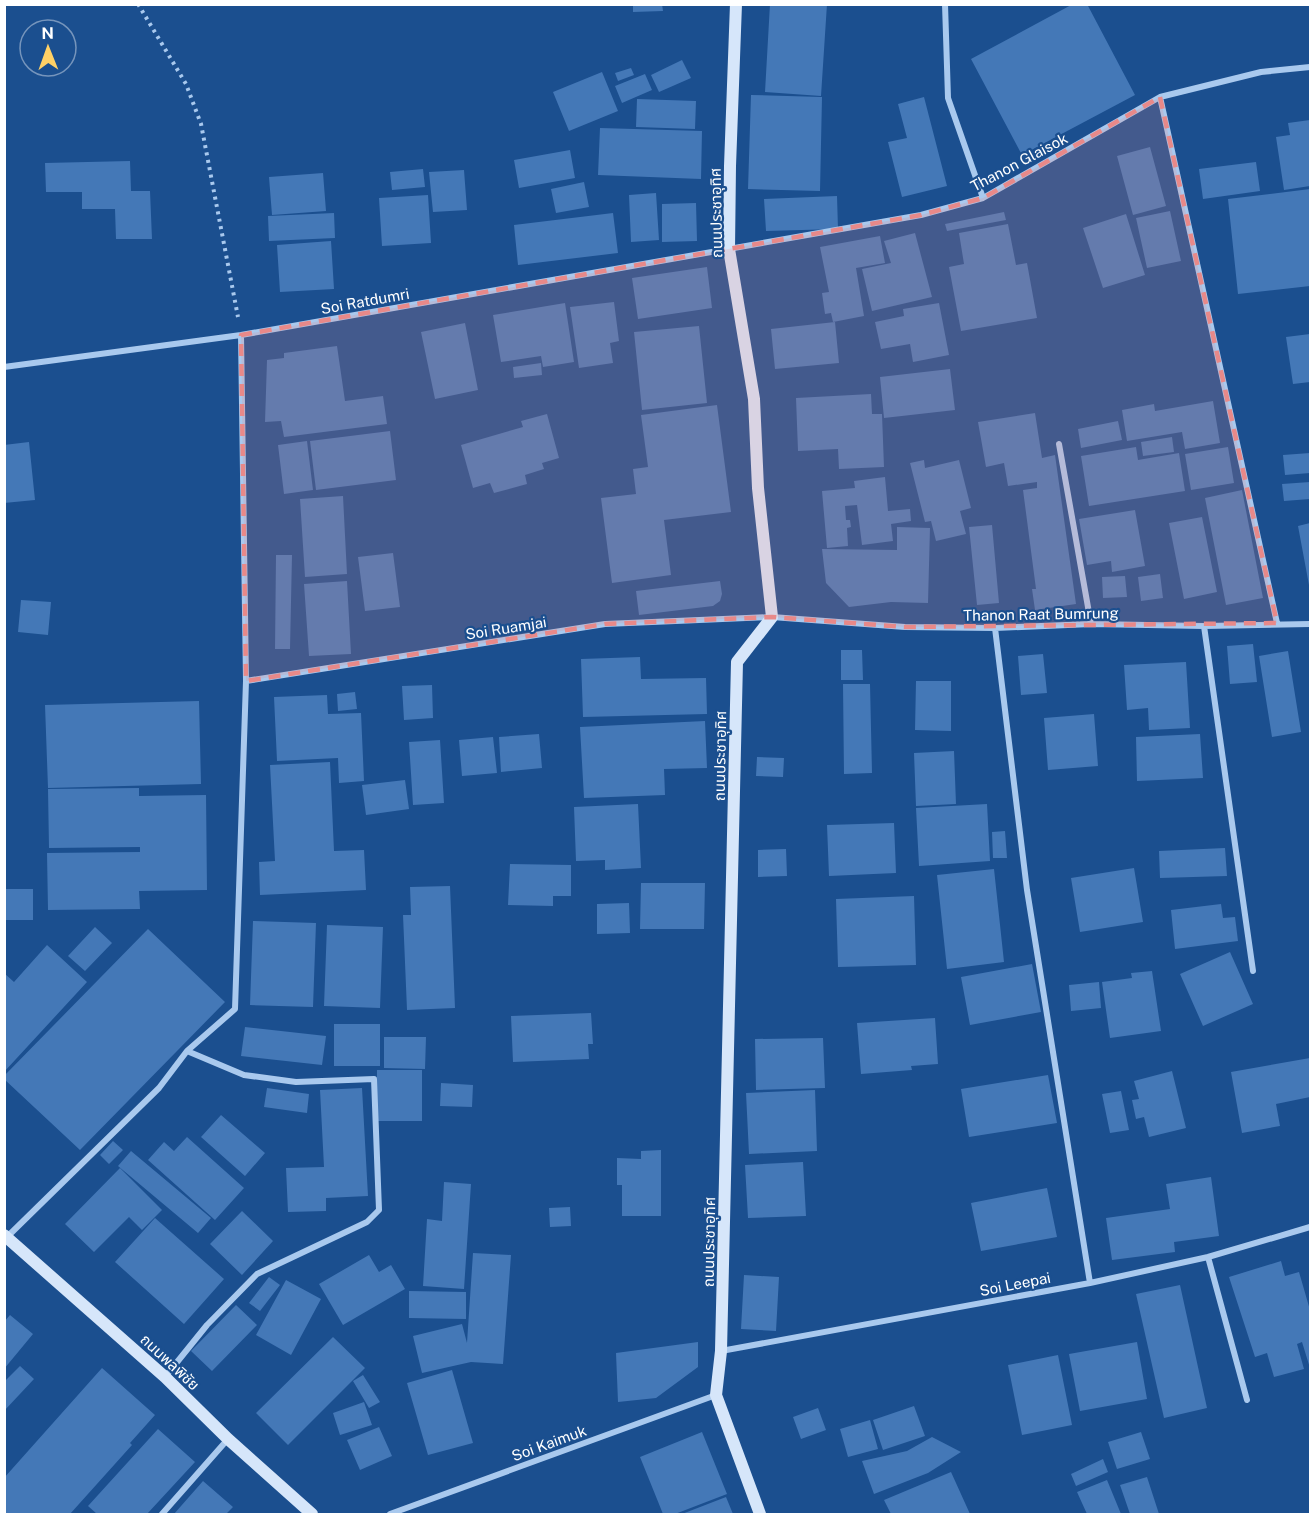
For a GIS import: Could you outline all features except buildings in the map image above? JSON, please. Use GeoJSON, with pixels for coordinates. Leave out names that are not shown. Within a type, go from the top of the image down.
{"type":"FeatureCollection","features":[{"type":"Feature","properties":{"kind":"street","name":"ถนนประชาอุทิศ"},"geometry":{"type":"LineString","coordinates":[[736,4],[729,249],[754,399],[758,488],[772,617],[737,662],[721,1351],[717,1395],[760,1515]]}},
{"type":"Feature","properties":{"kind":"street"},"geometry":{"type":"LineString","coordinates":[[951,4],[945,5],[948,98],[982,198]]}},
{"type":"Feature","properties":{"kind":"street","name":"Thanon Glaisok"},"geometry":{"type":"LineString","coordinates":[[729,249],[921,215],[982,198],[1160,97],[1261,72],[1311,67]]}},
{"type":"Feature","properties":{"kind":"street"},"geometry":{"type":"LineString","coordinates":[[1160,97],[1277,623]]}},
{"type":"Feature","properties":{"kind":"street","name":"Soi Ratdumri"},"geometry":{"type":"LineString","coordinates":[[4,368],[241,335],[729,249]]}},
{"type":"Feature","properties":{"kind":"street"},"geometry":{"type":"LineString","coordinates":[[6,1236],[159,1088],[187,1051],[235,1009],[246,681],[241,335]]}},
{"type":"Feature","properties":{"kind":"street"},"geometry":{"type":"LineString","coordinates":[[1059,444],[1091,624]]}},
{"type":"Feature","properties":{"kind":"street","name":"Thanon Raat Bumrung"},"geometry":{"type":"LineString","coordinates":[[772,617],[905,627],[995,628],[1091,624],[1204,627],[1277,623],[1311,624]]}},
{"type":"Feature","properties":{"kind":"street","name":"Soi Ruamjai"},"geometry":{"type":"LineString","coordinates":[[246,681],[605,624],[772,617]]}},
{"type":"Feature","properties":{"kind":"street"},"geometry":{"type":"LineString","coordinates":[[1204,627],[1253,971]]}},
{"type":"Feature","properties":{"kind":"street"},"geometry":{"type":"LineString","coordinates":[[995,628],[1027,890],[1090,1283]]}},
{"type":"Feature","properties":{"kind":"street"},"geometry":{"type":"LineString","coordinates":[[165,1377],[207,1325],[257,1274],[367,1222],[379,1210],[374,1079],[296,1082],[244,1075],[187,1051]]}},
{"type":"Feature","properties":{"kind":"street","name":"Soi Leepai"},"geometry":{"type":"LineString","coordinates":[[721,1351],[1090,1283],[1208,1257],[1311,1227]]}},
{"type":"Feature","properties":{"kind":"street","name":"ถนนพลพิชัย"},"geometry":{"type":"LineString","coordinates":[[6,1236],[165,1377],[228,1439],[312,1515]]}},
{"type":"Feature","properties":{"kind":"street"},"geometry":{"type":"LineString","coordinates":[[1208,1257],[1247,1400]]}},
{"type":"Feature","properties":{"kind":"street","name":"Soi Kaimuk"},"geometry":{"type":"LineString","coordinates":[[390,1515],[717,1395]]}},
{"type":"Feature","properties":{"kind":"street"},"geometry":{"type":"LineString","coordinates":[[162,1515],[228,1439]]}},
{"type":"Feature","properties":{"kind":"path"},"geometry":{"type":"LineString","coordinates":[[138,4],[186,84],[201,124],[241,335]]}},
{"type":"Feature","properties":{"kind":"highlighted area"},"geometry":{"type":"Polygon","coordinates":[[[1160,97],[1277,623],[905,627],[772,617],[605,624],[246,681],[241,335],[921,215],[983,198],[1160,97]]]}}]}
